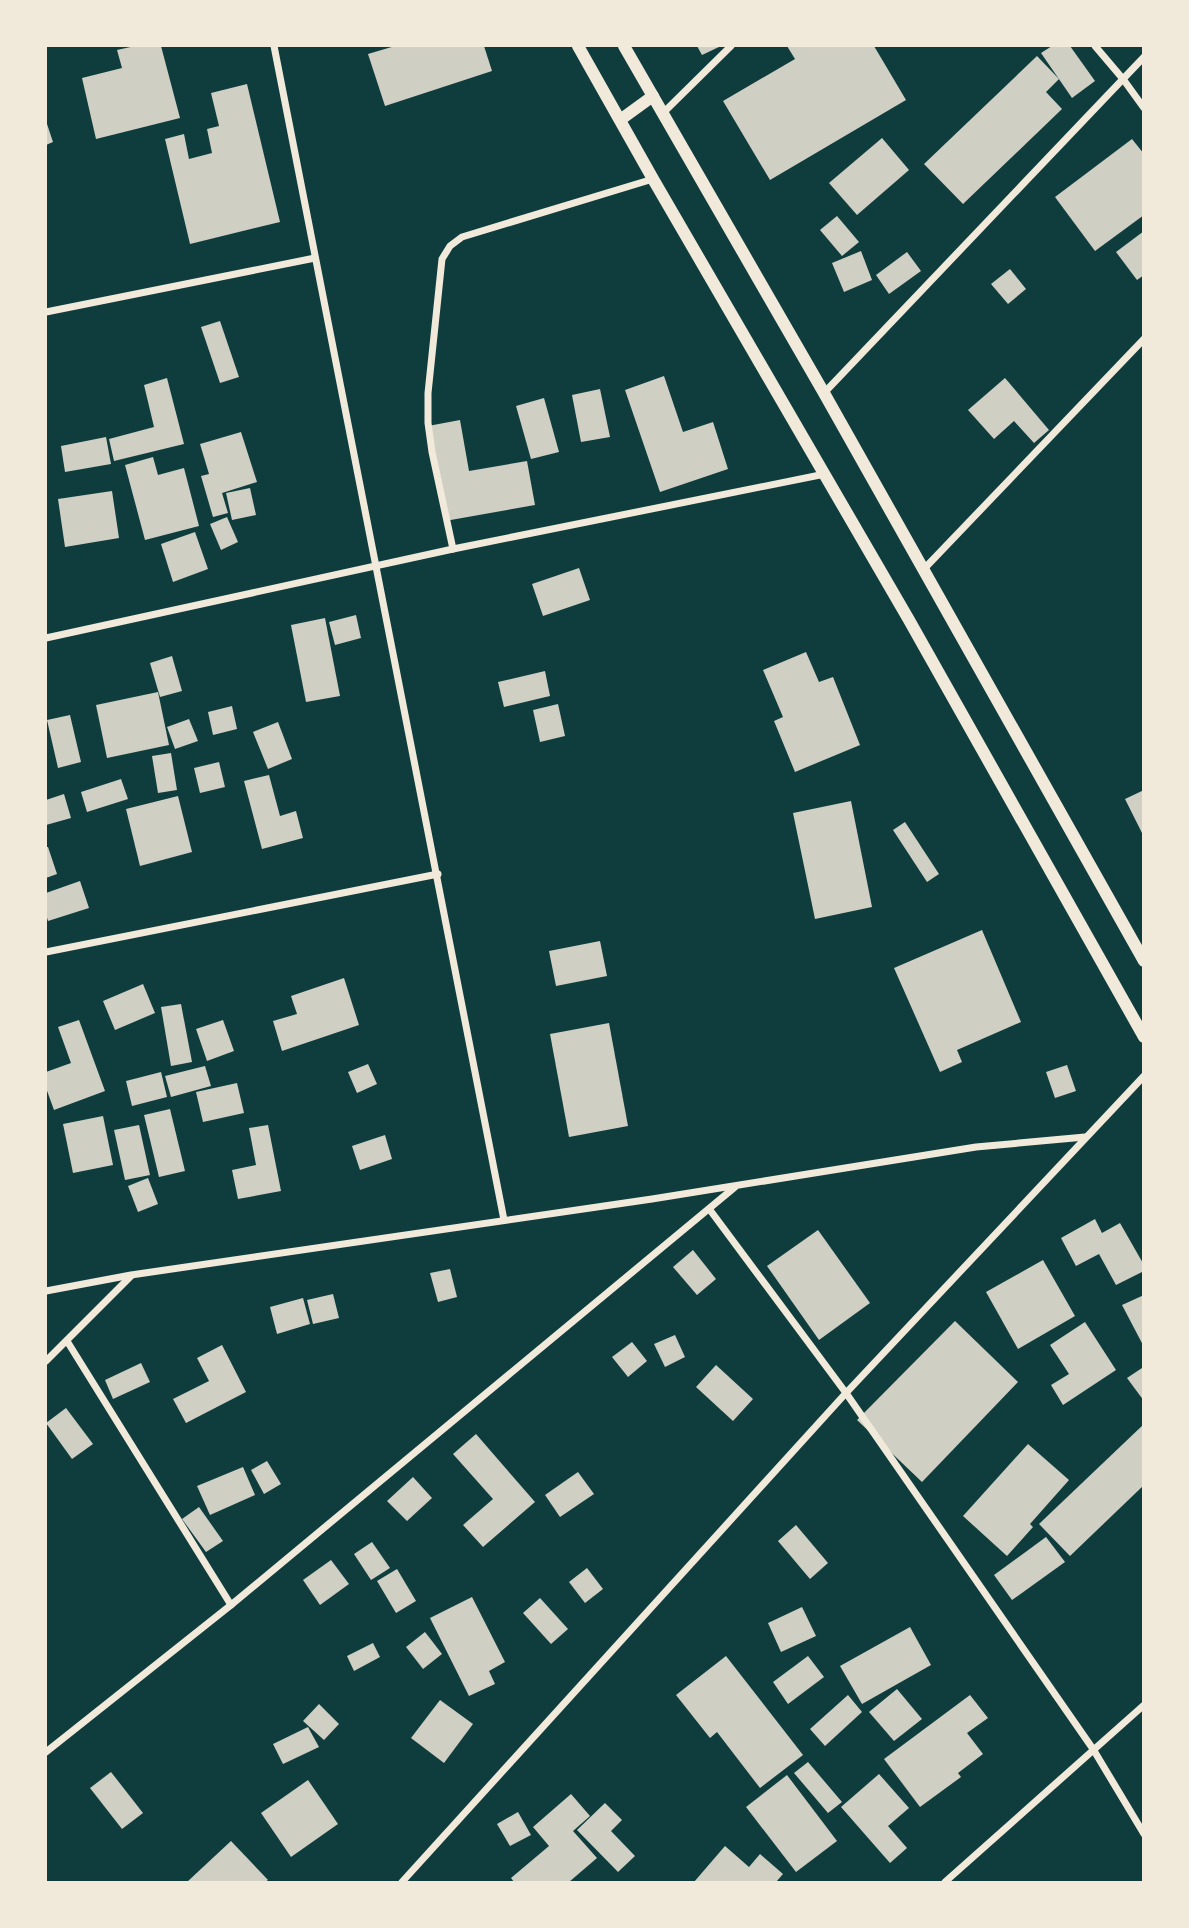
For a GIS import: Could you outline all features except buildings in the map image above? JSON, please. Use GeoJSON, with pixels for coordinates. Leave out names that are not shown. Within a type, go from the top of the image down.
{"type":"FeatureCollection","features":[{"type":"Feature","properties":{"kind":"street"},"geometry":{"type":"LineString","coordinates":[[274,46],[504,1220]]}},
{"type":"Feature","properties":{"kind":"street"},"geometry":{"type":"LineString","coordinates":[[578,46],[826,474],[1143,1037]]}},
{"type":"Feature","properties":{"kind":"street"},"geometry":{"type":"LineString","coordinates":[[624,46],[824,393],[1143,961]]}},
{"type":"Feature","properties":{"kind":"street"},"geometry":{"type":"LineString","coordinates":[[663,113],[731,46]]}},
{"type":"Feature","properties":{"kind":"street"},"geometry":{"type":"LineString","coordinates":[[1095,46],[1143,108]]}},
{"type":"Feature","properties":{"kind":"street"},"geometry":{"type":"LineString","coordinates":[[824,393],[1143,57]]}},
{"type":"Feature","properties":{"kind":"street"},"geometry":{"type":"LineString","coordinates":[[620,120],[653,96]]}},
{"type":"Feature","properties":{"kind":"street"},"geometry":{"type":"LineString","coordinates":[[453,549],[428,423],[428,393],[442,260],[450,246],[462,237],[583,198],[653,179]]}},
{"type":"Feature","properties":{"kind":"street"},"geometry":{"type":"LineString","coordinates":[[46,312],[315,258]]}},
{"type":"Feature","properties":{"kind":"street"},"geometry":{"type":"LineString","coordinates":[[923,570],[1143,339]]}},
{"type":"Feature","properties":{"kind":"street"},"geometry":{"type":"LineString","coordinates":[[46,638],[453,549],[826,474]]}},
{"type":"Feature","properties":{"kind":"street"},"geometry":{"type":"LineString","coordinates":[[46,952],[438,874]]}},
{"type":"Feature","properties":{"kind":"street"},"geometry":{"type":"LineString","coordinates":[[402,1882],[846,1393],[1143,1076]]}},
{"type":"Feature","properties":{"kind":"street"},"geometry":{"type":"LineString","coordinates":[[46,1291],[131,1275],[737,1186],[976,1147],[1085,1137]]}},
{"type":"Feature","properties":{"kind":"street"},"geometry":{"type":"LineString","coordinates":[[46,1752],[231,1605],[737,1186]]}},
{"type":"Feature","properties":{"kind":"street"},"geometry":{"type":"LineString","coordinates":[[710,1210],[846,1393],[1093,1749],[1143,1834]]}},
{"type":"Feature","properties":{"kind":"street"},"geometry":{"type":"LineString","coordinates":[[46,1361],[131,1275]]}},
{"type":"Feature","properties":{"kind":"street"},"geometry":{"type":"LineString","coordinates":[[67,1341],[231,1605]]}},
{"type":"Feature","properties":{"kind":"street"},"geometry":{"type":"LineString","coordinates":[[946,1882],[1143,1706]]}}]}
